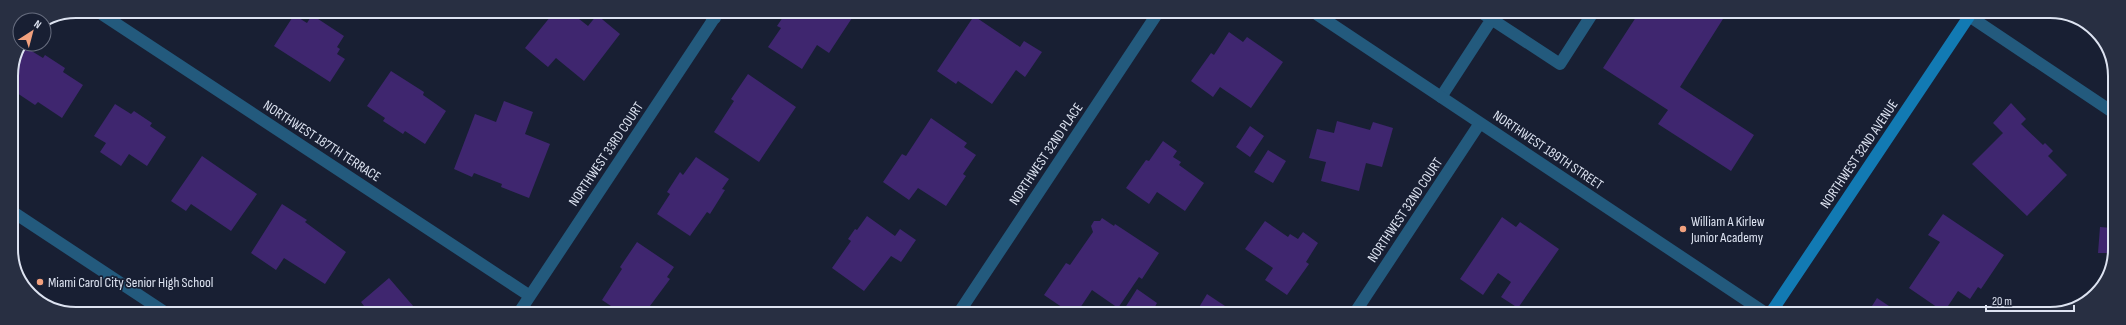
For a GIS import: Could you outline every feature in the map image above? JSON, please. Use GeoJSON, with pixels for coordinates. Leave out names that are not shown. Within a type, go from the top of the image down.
{"type":"FeatureCollection","features":[{"type":"Feature","properties":{"kind":"street","name":"NORTHWEST 187TH TERRACE"},"geometry":{"type":"LineString","coordinates":[[108,18],[530,296]]}},
{"type":"Feature","properties":{"kind":"street","name":"NORTHWEST 33RD COURT"},"geometry":{"type":"LineString","coordinates":[[523,307],[715,18]]}},
{"type":"Feature","properties":{"kind":"street","name":"NORTHWEST 32ND PLACE"},"geometry":{"type":"LineString","coordinates":[[963,307],[1154,18]]}},
{"type":"Feature","properties":{"kind":"street","name":"NORTHWEST 189TH STREET"},"geometry":{"type":"LineString","coordinates":[[1322,18],[1480,124],[1758,307]]}},
{"type":"Feature","properties":{"kind":"street"},"geometry":{"type":"LineString","coordinates":[[1440,97],[1493,18]]}},
{"type":"Feature","properties":{"kind":"street"},"geometry":{"type":"LineString","coordinates":[[1497,18],[1560,64],[1590,18]]}},
{"type":"Feature","properties":{"kind":"street","name":"NORTHWEST 32ND AVENUE"},"geometry":{"type":"LineString","coordinates":[[1774,307],[1968,18]]}},
{"type":"Feature","properties":{"kind":"street"},"geometry":{"type":"LineString","coordinates":[[1977,18],[2108,109]]}},
{"type":"Feature","properties":{"kind":"street","name":"NORTHWEST 32ND COURT"},"geometry":{"type":"LineString","coordinates":[[1359,307],[1480,124]]}},
{"type":"Feature","properties":{"kind":"street"},"geometry":{"type":"LineString","coordinates":[[18,216],[155,307]]}},
{"type":"Feature","properties":{"kind":"building"},"geometry":{"type":"Polygon","coordinates":[[[292,18],[299,18],[307,23],[310,18],[317,18],[344,36],[337,47],[340,49],[337,54],[345,59],[330,82],[274,46],[292,18]]]}},
{"type":"Feature","properties":{"kind":"building"},"geometry":{"type":"Polygon","coordinates":[[[549,18],[578,18],[588,26],[595,18],[601,18],[620,34],[584,81],[556,58],[548,67],[525,48],[549,18]]]}},
{"type":"Feature","properties":{"kind":"building"},"geometry":{"type":"Polygon","coordinates":[[[782,18],[852,18],[829,53],[817,45],[802,69],[768,47],[781,28],[777,26],[782,18]]]}},
{"type":"Feature","properties":{"kind":"building"},"geometry":{"type":"Polygon","coordinates":[[[973,18],[977,18],[1020,47],[1024,41],[1042,52],[1025,77],[1016,70],[992,104],[958,81],[956,84],[937,71],[973,18]]]}},
{"type":"Feature","properties":{"kind":"building"},"geometry":{"type":"Polygon","coordinates":[[[1635,18],[1724,18],[1680,87],[1754,135],[1731,171],[1658,124],[1668,110],[1603,68],[1635,18]]]}},
{"type":"Feature","properties":{"kind":"building"},"geometry":{"type":"Polygon","coordinates":[[[1229,32],[1243,42],[1247,37],[1283,62],[1251,108],[1220,87],[1213,97],[1191,81],[1211,53],[1214,55],[1229,32]]]}},
{"type":"Feature","properties":{"kind":"building"},"geometry":{"type":"Polygon","coordinates":[[[23,52],[33,52],[43,58],[45,55],[65,68],[63,72],[83,85],[62,118],[38,102],[35,105],[18,94],[19,65],[23,52]]]}},
{"type":"Feature","properties":{"kind":"building"},"geometry":{"type":"Polygon","coordinates":[[[391,71],[424,92],[423,95],[446,111],[425,144],[405,131],[403,134],[383,121],[385,118],[367,106],[391,71]]]}},
{"type":"Feature","properties":{"kind":"building"},"geometry":{"type":"Polygon","coordinates":[[[748,74],[796,107],[759,162],[714,132],[734,101],[731,99],[748,74]]]}},
{"type":"Feature","properties":{"kind":"building"},"geometry":{"type":"Polygon","coordinates":[[[504,101],[533,112],[525,134],[550,144],[529,198],[501,187],[502,184],[474,173],[472,177],[454,169],[475,114],[496,122],[504,101]]]}},
{"type":"Feature","properties":{"kind":"building"},"geometry":{"type":"Polygon","coordinates":[[[2011,103],[2026,119],[2021,124],[2043,145],[2045,143],[2053,151],[2048,156],[2067,175],[2027,216],[1972,164],[2003,133],[1993,123],[2011,103]]]}},
{"type":"Feature","properties":{"kind":"building"},"geometry":{"type":"Polygon","coordinates":[[[115,104],[131,114],[134,111],[152,123],[150,126],[166,137],[147,166],[129,154],[121,166],[100,152],[106,143],[94,136],[115,104]]]}},
{"type":"Feature","properties":{"kind":"building"},"geometry":{"type":"Polygon","coordinates":[[[931,118],[967,143],[964,147],[976,155],[963,174],[966,176],[946,206],[918,188],[909,200],[883,182],[902,154],[906,156],[931,118]]]}},
{"type":"Feature","properties":{"kind":"building"},"geometry":{"type":"Polygon","coordinates":[[[1337,121],[1370,130],[1373,122],[1393,128],[1382,167],[1366,163],[1359,191],[1321,181],[1326,162],[1309,158],[1317,129],[1334,133],[1337,121]]]}},
{"type":"Feature","properties":{"kind":"building"},"geometry":{"type":"Polygon","coordinates":[[[1250,126],[1264,136],[1250,157],[1236,147],[1250,126]]]}},
{"type":"Feature","properties":{"kind":"building"},"geometry":{"type":"Polygon","coordinates":[[[1163,141],[1177,151],[1173,157],[1181,162],[1179,165],[1204,183],[1185,211],[1157,192],[1149,204],[1126,188],[1146,160],[1149,161],[1163,141]]]}},
{"type":"Feature","properties":{"kind":"building"},"geometry":{"type":"Polygon","coordinates":[[[1268,150],[1286,161],[1273,183],[1254,172],[1268,150]]]}},
{"type":"Feature","properties":{"kind":"building"},"geometry":{"type":"Polygon","coordinates":[[[202,156],[257,194],[231,231],[191,204],[186,211],[171,201],[202,156]]]}},
{"type":"Feature","properties":{"kind":"building"},"geometry":{"type":"Polygon","coordinates":[[[696,157],[729,179],[722,189],[725,190],[710,214],[707,212],[690,236],[657,214],[670,194],[667,192],[680,172],[683,175],[696,157]]]}},
{"type":"Feature","properties":{"kind":"building"},"geometry":{"type":"Polygon","coordinates":[[[282,204],[307,220],[305,222],[346,252],[325,284],[284,258],[276,270],[251,253],[282,204]]]}},
{"type":"Feature","properties":{"kind":"building"},"geometry":{"type":"Polygon","coordinates":[[[1943,214],[2004,255],[1981,289],[1978,287],[1970,299],[1958,291],[1947,307],[1937,307],[1909,288],[1940,242],[1928,235],[1943,214]]]}},
{"type":"Feature","properties":{"kind":"building"},"geometry":{"type":"Polygon","coordinates":[[[867,216],[895,236],[900,229],[916,240],[901,262],[891,256],[864,291],[832,268],[851,241],[848,239],[855,229],[857,230],[867,216]]]}},
{"type":"Feature","properties":{"kind":"building"},"geometry":{"type":"Polygon","coordinates":[[[1502,217],[1516,227],[1520,222],[1559,249],[1519,307],[1501,297],[1511,282],[1498,273],[1483,295],[1460,279],[1502,217]]]}},
{"type":"Feature","properties":{"kind":"building"},"geometry":{"type":"Polygon","coordinates":[[[1102,218],[1114,226],[1115,224],[1159,253],[1142,279],[1139,277],[1119,307],[1092,290],[1081,307],[1062,307],[1044,295],[1066,263],[1070,265],[1093,232],[1091,226],[1094,221],[1100,221],[1102,218]]]}},
{"type":"Feature","properties":{"kind":"building"},"geometry":{"type":"Polygon","coordinates":[[[1265,221],[1288,237],[1290,234],[1298,239],[1303,232],[1318,243],[1306,262],[1309,264],[1287,295],[1265,280],[1273,268],[1245,249],[1265,221]]]}},
{"type":"Feature","properties":{"kind":"building"},"geometry":{"type":"Polygon","coordinates":[[[2100,227],[2108,228],[2108,253],[2098,253],[2100,227]]]}},
{"type":"Feature","properties":{"kind":"building"},"geometry":{"type":"Polygon","coordinates":[[[637,242],[674,267],[667,277],[670,279],[649,307],[612,307],[602,300],[622,269],[620,267],[637,242]]]}},
{"type":"Feature","properties":{"kind":"building"},"geometry":{"type":"Polygon","coordinates":[[[389,278],[414,307],[365,307],[361,302],[389,278]]]}},
{"type":"Feature","properties":{"kind":"building"},"geometry":{"type":"Polygon","coordinates":[[[1137,289],[1157,303],[1155,307],[1125,307],[1137,289]]]}},
{"type":"Feature","properties":{"kind":"building"},"geometry":{"type":"Polygon","coordinates":[[[1207,294],[1226,307],[1199,307],[1207,294]]]}},
{"type":"Feature","properties":{"kind":"building"},"geometry":{"type":"Polygon","coordinates":[[[1877,298],[1890,307],[1871,307],[1877,298]]]}},
{"type":"Feature","properties":{"kind":"place","name":"William A Kirlew Junior Academy"},"geometry":{"type":"Point","coordinates":[1683,229]}},
{"type":"Feature","properties":{"kind":"place","name":"Miami Carol City Senior High School"},"geometry":{"type":"Point","coordinates":[40,282]}}]}
